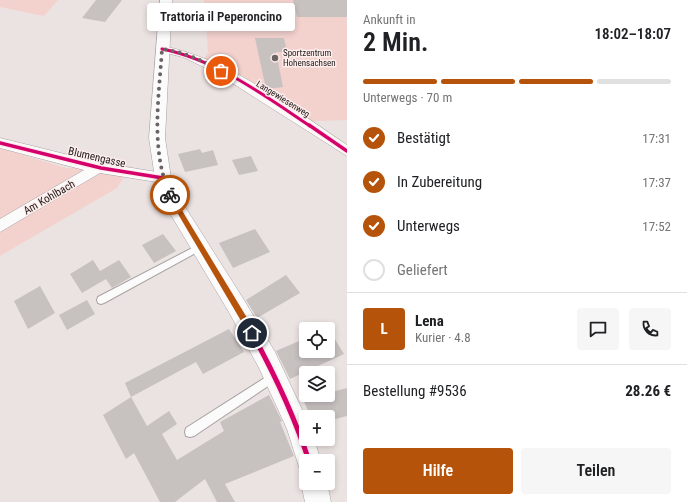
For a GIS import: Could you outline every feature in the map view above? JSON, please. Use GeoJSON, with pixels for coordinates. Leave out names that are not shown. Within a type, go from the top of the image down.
{"type":"FeatureCollection","features":[{"type":"Feature","properties":{"kind":"street"},"geometry":{"type":"LineString","coordinates":[[166,0],[157,138],[163,178],[174,205],[237,306],[274,376],[298,426],[307,454]]}},
{"type":"Feature","properties":{"kind":"street","name":"Langewiesenweg"},"geometry":{"type":"LineString","coordinates":[[162,49],[181,52],[197,58],[233,77],[347,151]]}},
{"type":"Feature","properties":{"kind":"street","name":"Blumengasse"},"geometry":{"type":"LineString","coordinates":[[0,143],[98,168],[142,176],[163,178]]}},
{"type":"Feature","properties":{"kind":"street","name":"Am Kohlbach"},"geometry":{"type":"LineString","coordinates":[[0,226],[98,168]]}},
{"type":"Feature","properties":{"kind":"street"},"geometry":{"type":"LineString","coordinates":[[315,490],[318,502]]}},
{"type":"Feature","properties":{"kind":"lane"},"geometry":{"type":"LineString","coordinates":[[101,300],[200,247]]}},
{"type":"Feature","properties":{"kind":"lane"},"geometry":{"type":"LineString","coordinates":[[190,432],[274,376]]}},
{"type":"Feature","properties":{"kind":"shaded area"},"geometry":{"type":"Polygon","coordinates":[[[0,0],[58,0],[44,16],[0,7],[0,0]]]}},
{"type":"Feature","properties":{"kind":"shaded area","name":"Sportzentrum Hohensachsen"},"geometry":{"type":"Polygon","coordinates":[[[204,0],[347,0],[347,120],[293,122],[200,64],[208,52],[204,0]]]}},
{"type":"Feature","properties":{"kind":"shaded area"},"geometry":{"type":"Polygon","coordinates":[[[0,148],[66,168],[131,166],[117,188],[0,256],[0,148]]]}},
{"type":"Feature","properties":{"kind":"building"},"geometry":{"type":"Polygon","coordinates":[[[96,0],[122,0],[105,22],[82,18],[96,0]]]}},
{"type":"Feature","properties":{"kind":"building"},"geometry":{"type":"Polygon","coordinates":[[[293,0],[347,0],[347,17],[297,17],[293,0]]]}},
{"type":"Feature","properties":{"kind":"building"},"geometry":{"type":"Polygon","coordinates":[[[255,38],[284,38],[287,52],[276,52],[283,87],[266,89],[255,38]]]}},
{"type":"Feature","properties":{"kind":"building"},"geometry":{"type":"Polygon","coordinates":[[[200,149],[202,153],[213,150],[218,165],[185,172],[178,154],[200,149]]]}},
{"type":"Feature","properties":{"kind":"building"},"geometry":{"type":"Polygon","coordinates":[[[251,156],[258,171],[239,175],[232,160],[251,156]]]}},
{"type":"Feature","properties":{"kind":"building"},"geometry":{"type":"Polygon","coordinates":[[[255,229],[270,252],[233,268],[219,243],[255,229]]]}},
{"type":"Feature","properties":{"kind":"building"},"geometry":{"type":"Polygon","coordinates":[[[163,234],[176,251],[154,263],[142,245],[163,234]]]}},
{"type":"Feature","properties":{"kind":"building"},"geometry":{"type":"Polygon","coordinates":[[[93,260],[100,271],[119,260],[131,277],[112,288],[106,279],[82,293],[70,274],[93,260]]]}},
{"type":"Feature","properties":{"kind":"building"},"geometry":{"type":"Polygon","coordinates":[[[286,275],[300,293],[257,318],[246,300],[286,275]]]}},
{"type":"Feature","properties":{"kind":"building"},"geometry":{"type":"Polygon","coordinates":[[[40,286],[55,313],[28,329],[14,301],[40,286]]]}},
{"type":"Feature","properties":{"kind":"building"},"geometry":{"type":"Polygon","coordinates":[[[87,300],[95,314],[67,330],[59,315],[87,300]]]}},
{"type":"Feature","properties":{"kind":"building"},"geometry":{"type":"Polygon","coordinates":[[[229,329],[244,352],[203,374],[196,362],[131,397],[125,383],[229,329]]]}},
{"type":"Feature","properties":{"kind":"building"},"geometry":{"type":"Polygon","coordinates":[[[335,339],[344,354],[318,366],[299,366],[299,375],[290,379],[276,351],[299,341],[299,358],[335,358],[335,339]]]}},
{"type":"Feature","properties":{"kind":"building"},"geometry":{"type":"Polygon","coordinates":[[[347,388],[347,416],[335,419],[335,410],[308,410],[304,402],[335,402],[335,391],[347,388]]]}},
{"type":"Feature","properties":{"kind":"building"},"geometry":{"type":"Polygon","coordinates":[[[269,395],[282,421],[280,422],[294,456],[225,484],[235,502],[217,502],[205,479],[175,502],[160,502],[134,453],[126,459],[103,415],[131,397],[147,426],[169,411],[177,424],[162,434],[177,460],[224,431],[220,422],[269,395]]]}},
{"type":"Feature","properties":{"kind":"cycle path"},"geometry":{"type":"LineString","coordinates":[[162,49],[187,55],[222,71],[279,106],[347,151]]}},
{"type":"Feature","properties":{"kind":"cycle path"},"geometry":{"type":"LineString","coordinates":[[0,143],[101,168],[142,176],[163,178],[179,212],[237,307],[278,382],[295,421],[307,454]]}},
{"type":"Feature","properties":{"kind":"way so far"},"geometry":{"type":"LineString","coordinates":[[170,195],[163,178],[157,138],[162,49],[181,52],[197,58],[221,71]]}},
{"type":"Feature","properties":{"kind":"place","name":"Sportzentrum Hohensachsen"},"geometry":{"type":"Point","coordinates":[275,58]}},
{"type":"Feature","properties":{"kind":"place","name":"Trattoria il Peperoncino"},"geometry":{"type":"Point","coordinates":[221,71]}},
{"type":"Feature","properties":{"kind":"route"},"geometry":{"type":"LineString","coordinates":[[170,195],[174,205],[237,306],[252,333]]}}]}
